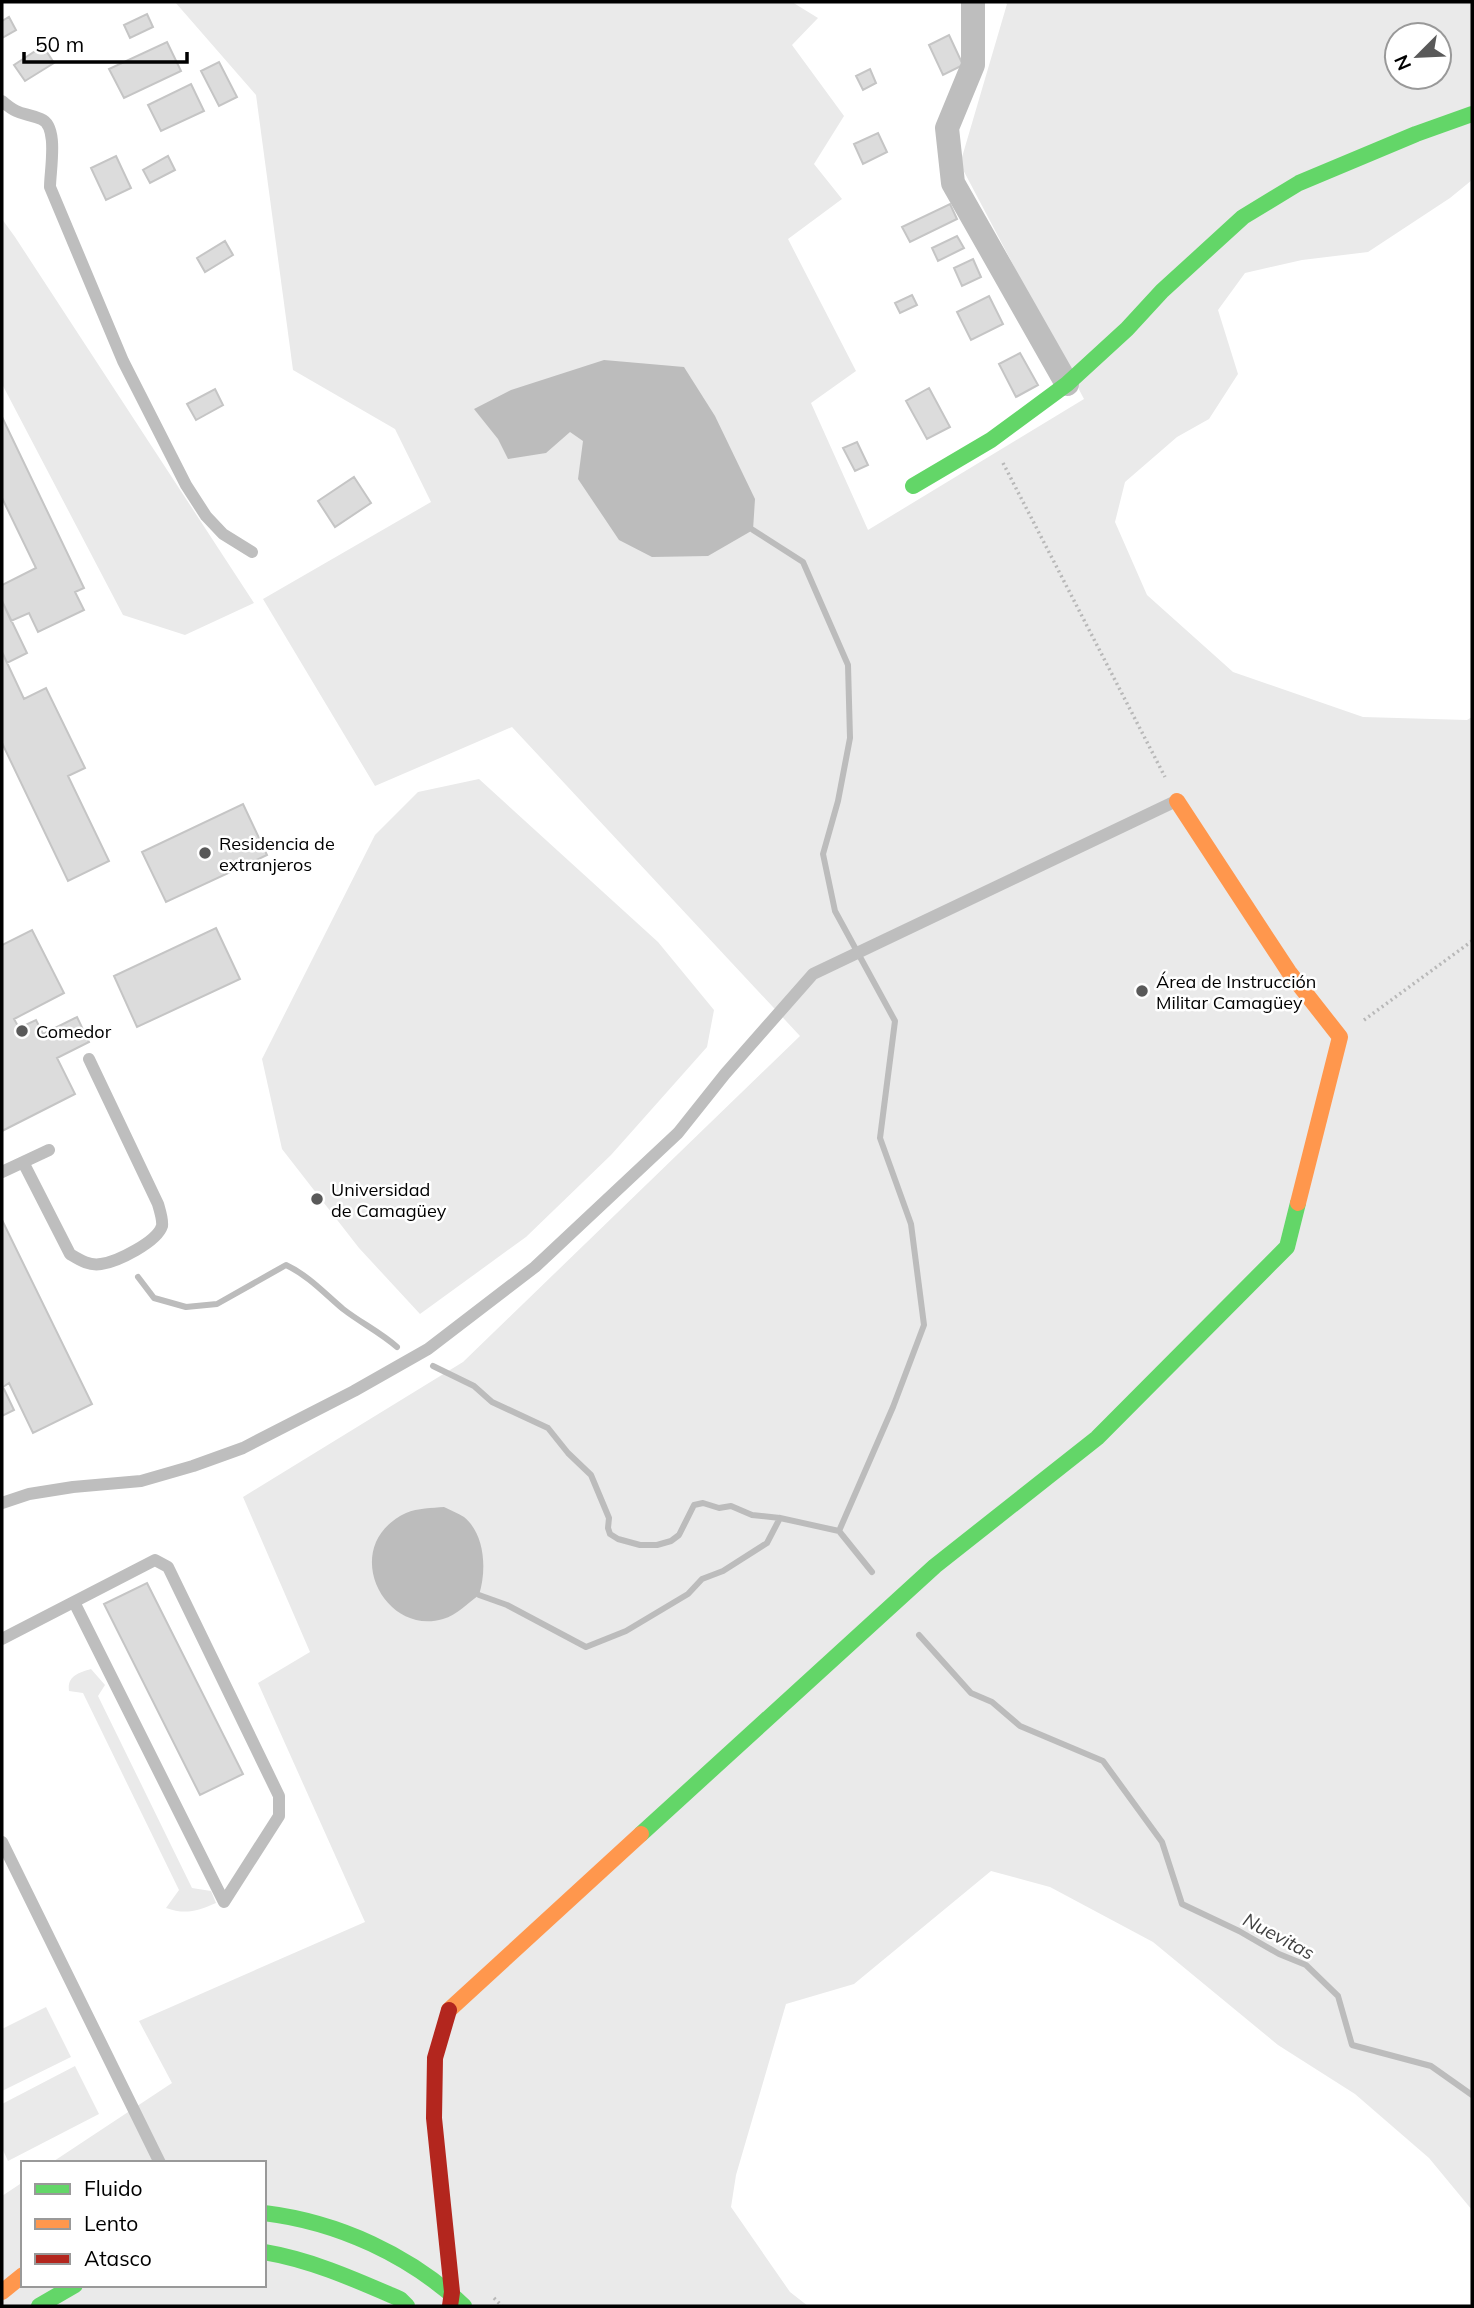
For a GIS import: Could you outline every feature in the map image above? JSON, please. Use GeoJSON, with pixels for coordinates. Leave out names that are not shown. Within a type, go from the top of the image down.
{"type":"FeatureCollection","features":[{"type":"Feature","properties":{"kind":"street"},"geometry":{"type":"LineString","coordinates":[[973,2],[973,65],[947,128],[953,183],[1068,384]]}},
{"type":"Feature","properties":{"kind":"street"},"geometry":{"type":"LineString","coordinates":[[913,486],[991,440],[1068,384],[1127,329],[1162,291],[1243,217],[1300,183],[1416,134],[1472,114]]}},
{"type":"Feature","properties":{"kind":"street"},"geometry":{"type":"LineString","coordinates":[[451,2299],[434,2118],[435,2058],[450,2008],[935,1566],[1097,1438],[1287,1247],[1340,1037],[1289,972],[1177,801]]}},
{"type":"Feature","properties":{"kind":"street"},"geometry":{"type":"LineString","coordinates":[[266,2213],[323,2224],[364,2240],[409,2264],[451,2299],[464,2306]]}},
{"type":"Feature","properties":{"kind":"street"},"geometry":{"type":"LineString","coordinates":[[266,2252],[334,2271],[400,2299],[407,2306]]}},
{"type":"Feature","properties":{"kind":"street"},"geometry":{"type":"LineString","coordinates":[[2,2292],[21,2277]]}},
{"type":"Feature","properties":{"kind":"street"},"geometry":{"type":"LineString","coordinates":[[39,2306],[71,2287]]}},
{"type":"Feature","properties":{"kind":"lane"},"geometry":{"type":"LineString","coordinates":[[2,101],[18,114],[44,119],[50,126],[53,135],[50,187],[123,361],[186,485],[223,534],[253,552]]}},
{"type":"Feature","properties":{"kind":"lane"},"geometry":{"type":"LineString","coordinates":[[2,1503],[29,1494],[73,1487],[141,1481],[230,1453],[354,1391],[428,1349],[535,1266],[678,1133],[813,974],[1177,801]]}},
{"type":"Feature","properties":{"kind":"lane"},"geometry":{"type":"LineString","coordinates":[[23,1162],[70,1254],[84,1263],[102,1264],[135,1250],[156,1237],[163,1224],[158,1204],[89,1059]]}},
{"type":"Feature","properties":{"kind":"lane"},"geometry":{"type":"LineString","coordinates":[[2,1172],[49,1150]]}},
{"type":"Feature","properties":{"kind":"lane"},"geometry":{"type":"LineString","coordinates":[[2,1639],[155,1560],[168,1567],[279,1796],[279,1816],[224,1902],[74,1602]]}},
{"type":"Feature","properties":{"kind":"lane"},"geometry":{"type":"LineString","coordinates":[[2,1842],[159,2161]]}},
{"type":"Feature","properties":{"kind":"path"},"geometry":{"type":"LineString","coordinates":[[991,440],[1177,801]]}},
{"type":"Feature","properties":{"kind":"path"},"geometry":{"type":"LineString","coordinates":[[1340,1037],[1472,941]]}},
{"type":"Feature","properties":{"kind":"shaded area"},"geometry":{"type":"Polygon","coordinates":[[[175,2],[792,2],[818,18],[792,45],[844,116],[814,164],[842,199],[788,239],[856,371],[811,403],[868,530],[1084,399],[960,164],[1007,4],[1005,2],[1472,2],[1472,180],[1450,198],[1368,252],[1302,260],[1245,273],[1218,310],[1238,374],[1209,419],[1177,437],[1125,482],[1115,522],[1147,595],[1233,672],[1363,717],[1467,720],[1472,717],[1472,2210],[1429,2158],[1355,2094],[1278,2045],[1153,1942],[1050,1887],[991,1871],[854,1984],[786,2004],[736,2175],[731,2207],[790,2292],[808,2306],[2,2306],[2,2196],[21,2183],[21,2287],[266,2287],[266,2161],[54,2161],[172,2083],[139,2021],[365,1922],[258,1683],[310,1652],[243,1497],[463,1362],[800,1036],[512,727],[375,786],[263,599],[431,502],[395,429],[293,370],[256,95],[175,2]]]}},
{"type":"Feature","properties":{"kind":"shaded area"},"geometry":{"type":"Polygon","coordinates":[[[2,219],[254,603],[185,635],[123,615],[2,384],[2,219]]]}},
{"type":"Feature","properties":{"kind":"shaded area"},"geometry":{"type":"Polygon","coordinates":[[[604,360],[684,367],[715,416],[755,499],[753,530],[708,556],[652,557],[619,540],[578,479],[583,441],[570,432],[546,453],[508,459],[498,439],[474,409],[511,390],[604,360]]]}},
{"type":"Feature","properties":{"kind":"shaded area"},"geometry":{"type":"Polygon","coordinates":[[[479,779],[658,942],[714,1010],[707,1047],[611,1155],[526,1237],[420,1314],[359,1248],[282,1149],[262,1059],[375,835],[418,792],[479,779]]]}},
{"type":"Feature","properties":{"kind":"shaded area"},"geometry":{"type":"Polygon","coordinates":[[[444,1507],[464,1517],[476,1533],[482,1553],[482,1585],[479,1595],[453,1615],[421,1621],[402,1615],[387,1602],[376,1585],[372,1565],[375,1546],[386,1527],[406,1513],[444,1507]]]}},
{"type":"Feature","properties":{"kind":"shaded area"},"geometry":{"type":"Polygon","coordinates":[[[91,1669],[105,1685],[98,1696],[192,1888],[211,1891],[216,1903],[191,1911],[166,1908],[179,1890],[83,1693],[69,1691],[72,1679],[91,1669]]]}},
{"type":"Feature","properties":{"kind":"shaded area"},"geometry":{"type":"Polygon","coordinates":[[[46,2007],[71,2057],[2,2091],[2,2029],[46,2007]]]}},
{"type":"Feature","properties":{"kind":"shaded area"},"geometry":{"type":"Polygon","coordinates":[[[75,2066],[99,2114],[8,2161],[2,2148],[2,2104],[75,2066]]]}},
{"type":"Feature","properties":{"kind":"building"},"geometry":{"type":"Polygon","coordinates":[[[147,14],[153,27],[130,38],[124,25],[147,14]]]}},
{"type":"Feature","properties":{"kind":"building"},"geometry":{"type":"Polygon","coordinates":[[[9,17],[16,30],[2,38],[2,21],[9,17]]]}},
{"type":"Feature","properties":{"kind":"building"},"geometry":{"type":"Polygon","coordinates":[[[949,35],[963,65],[943,75],[929,45],[949,35]]]}},
{"type":"Feature","properties":{"kind":"building"},"geometry":{"type":"Polygon","coordinates":[[[167,42],[181,71],[124,98],[109,69],[167,42]]]}},
{"type":"Feature","properties":{"kind":"building"},"geometry":{"type":"Polygon","coordinates":[[[43,46],[54,63],[25,81],[14,65],[43,46]]]}},
{"type":"Feature","properties":{"kind":"building"},"geometry":{"type":"Polygon","coordinates":[[[219,62],[237,97],[219,106],[201,71],[219,62]]]}},
{"type":"Feature","properties":{"kind":"building"},"geometry":{"type":"Polygon","coordinates":[[[870,69],[876,83],[863,90],[856,76],[870,69]]]}},
{"type":"Feature","properties":{"kind":"building"},"geometry":{"type":"Polygon","coordinates":[[[191,84],[204,111],[161,131],[148,105],[191,84]]]}},
{"type":"Feature","properties":{"kind":"building"},"geometry":{"type":"Polygon","coordinates":[[[878,133],[887,152],[863,164],[854,144],[878,133]]]}},
{"type":"Feature","properties":{"kind":"building"},"geometry":{"type":"Polygon","coordinates":[[[116,156],[131,188],[106,200],[91,168],[116,156]]]}},
{"type":"Feature","properties":{"kind":"building"},"geometry":{"type":"Polygon","coordinates":[[[168,156],[175,170],[150,183],[143,170],[168,156]]]}},
{"type":"Feature","properties":{"kind":"building"},"geometry":{"type":"Polygon","coordinates":[[[950,204],[957,219],[910,242],[902,227],[950,204]]]}},
{"type":"Feature","properties":{"kind":"building"},"geometry":{"type":"Polygon","coordinates":[[[957,236],[964,248],[938,261],[932,248],[957,236]]]}},
{"type":"Feature","properties":{"kind":"building"},"geometry":{"type":"Polygon","coordinates":[[[225,241],[233,255],[205,272],[197,258],[225,241]]]}},
{"type":"Feature","properties":{"kind":"building"},"geometry":{"type":"Polygon","coordinates":[[[973,259],[981,277],[962,286],[954,268],[973,259]]]}},
{"type":"Feature","properties":{"kind":"building"},"geometry":{"type":"Polygon","coordinates":[[[912,295],[917,305],[900,313],[895,303],[912,295]]]}},
{"type":"Feature","properties":{"kind":"building"},"geometry":{"type":"Polygon","coordinates":[[[989,296],[1003,324],[971,340],[957,312],[989,296]]]}},
{"type":"Feature","properties":{"kind":"building"},"geometry":{"type":"Polygon","coordinates":[[[1020,353],[1038,385],[1016,397],[999,364],[1020,353]]]}},
{"type":"Feature","properties":{"kind":"building"},"geometry":{"type":"Polygon","coordinates":[[[929,388],[950,427],[927,439],[906,401],[929,388]]]}},
{"type":"Feature","properties":{"kind":"building"},"geometry":{"type":"Polygon","coordinates":[[[215,389],[223,405],[196,420],[187,404],[215,389]]]}},
{"type":"Feature","properties":{"kind":"building"},"geometry":{"type":"Polygon","coordinates":[[[2,417],[84,588],[75,592],[84,610],[38,632],[29,613],[11,621],[2,601],[2,585],[36,568],[2,498],[2,417]]]}},
{"type":"Feature","properties":{"kind":"building"},"geometry":{"type":"Polygon","coordinates":[[[857,442],[868,465],[855,471],[843,448],[857,442]]]}},
{"type":"Feature","properties":{"kind":"building"},"geometry":{"type":"Polygon","coordinates":[[[354,477],[371,503],[335,527],[318,501],[354,477]]]}},
{"type":"Feature","properties":{"kind":"building"},"geometry":{"type":"Polygon","coordinates":[[[2,601],[27,653],[7,663],[2,652],[2,601]]]}},
{"type":"Feature","properties":{"kind":"building"},"geometry":{"type":"Polygon","coordinates":[[[2,652],[24,699],[46,688],[85,768],[68,776],[109,861],[68,881],[2,743],[2,652]]]}},
{"type":"Feature","properties":{"kind":"building","name":"Residencia de extranjeros"},"geometry":{"type":"Polygon","coordinates":[[[243,804],[267,855],[166,902],[142,852],[243,804]]]}},
{"type":"Feature","properties":{"kind":"building"},"geometry":{"type":"Polygon","coordinates":[[[216,928],[240,979],[137,1027],[114,976],[216,928]]]}},
{"type":"Feature","properties":{"kind":"building","name":"Comedor"},"geometry":{"type":"Polygon","coordinates":[[[32,930],[64,993],[14,1019],[19,1028],[36,1020],[43,1034],[77,1017],[89,1042],[57,1058],[75,1094],[2,1131],[2,945],[32,930]]]}},
{"type":"Feature","properties":{"kind":"building"},"geometry":{"type":"Polygon","coordinates":[[[2,1220],[92,1404],[33,1433],[9,1383],[3,1387],[14,1410],[2,1416],[2,1220]]]}},
{"type":"Feature","properties":{"kind":"building"},"geometry":{"type":"Polygon","coordinates":[[[147,1583],[243,1774],[200,1795],[104,1604],[147,1583]]]}},
{"type":"Feature","properties":{"kind":"waterway"},"geometry":{"type":"LineString","coordinates":[[753,530],[803,562],[848,665],[850,738],[838,801],[823,854],[835,911],[895,1021],[880,1138],[911,1224],[924,1325],[893,1407],[839,1531]]}},
{"type":"Feature","properties":{"kind":"waterway"},"geometry":{"type":"LineString","coordinates":[[138,1277],[154,1298],[186,1307],[217,1304],[286,1265],[397,1347]]}},
{"type":"Feature","properties":{"kind":"waterway"},"geometry":{"type":"LineString","coordinates":[[433,1366],[474,1386],[492,1402],[548,1428],[568,1453],[591,1475],[609,1518],[610,1534],[618,1539],[640,1545],[657,1545],[671,1541],[679,1535],[694,1505],[703,1503],[719,1508],[731,1506],[752,1515],[780,1518],[839,1531],[872,1572]]}},
{"type":"Feature","properties":{"kind":"waterway"},"geometry":{"type":"LineString","coordinates":[[479,1595],[507,1605],[586,1647],[626,1631],[688,1594],[702,1579],[723,1571],[767,1543],[780,1518]]}},
{"type":"Feature","properties":{"kind":"waterway","name":"Nuevitas"},"geometry":{"type":"LineString","coordinates":[[919,1635],[971,1693],[992,1702],[1020,1726],[1103,1761],[1162,1842],[1182,1904],[1306,1965],[1338,1996],[1352,2045],[1431,2066],[1472,2095]]}},
{"type":"Feature","properties":{"kind":"traffic: fast"},"geometry":{"type":"LineString","coordinates":[[913,486],[991,440],[1067,384],[1243,217],[1299,183],[1416,134],[1472,114]]}},
{"type":"Feature","properties":{"kind":"traffic: fast"},"geometry":{"type":"LineString","coordinates":[[641,1834],[935,1566],[1097,1438],[1287,1247],[1298,1203]]}},
{"type":"Feature","properties":{"kind":"traffic: fast"},"geometry":{"type":"LineString","coordinates":[[266,2213],[319,2224],[372,2244],[420,2271],[464,2306]]}},
{"type":"Feature","properties":{"kind":"traffic: fast"},"geometry":{"type":"LineString","coordinates":[[266,2252],[334,2271],[400,2299],[407,2306]]}},
{"type":"Feature","properties":{"kind":"traffic: fast"},"geometry":{"type":"LineString","coordinates":[[39,2306],[72,2287]]}},
{"type":"Feature","properties":{"kind":"traffic: slow"},"geometry":{"type":"LineString","coordinates":[[1177,801],[1289,972],[1340,1037],[1298,1203]]}},
{"type":"Feature","properties":{"kind":"traffic: slow"},"geometry":{"type":"LineString","coordinates":[[449,2010],[641,1834]]}},
{"type":"Feature","properties":{"kind":"traffic: slow"},"geometry":{"type":"LineString","coordinates":[[2,2292],[21,2277]]}},
{"type":"Feature","properties":{"kind":"traffic: jam"},"geometry":{"type":"LineString","coordinates":[[449,2010],[435,2058],[434,2118],[452,2292],[450,2306]]}},
{"type":"Feature","properties":{"kind":"place","name":"Residencia de extranjeros"},"geometry":{"type":"Point","coordinates":[205,853]}},
{"type":"Feature","properties":{"kind":"place","name":"Área de Instrucción Militar Camagüey"},"geometry":{"type":"Point","coordinates":[1142,991]}},
{"type":"Feature","properties":{"kind":"place","name":"Comedor"},"geometry":{"type":"Point","coordinates":[22,1031]}},
{"type":"Feature","properties":{"kind":"place","name":"Universidad de Camagüey"},"geometry":{"type":"Point","coordinates":[317,1199]}}]}
